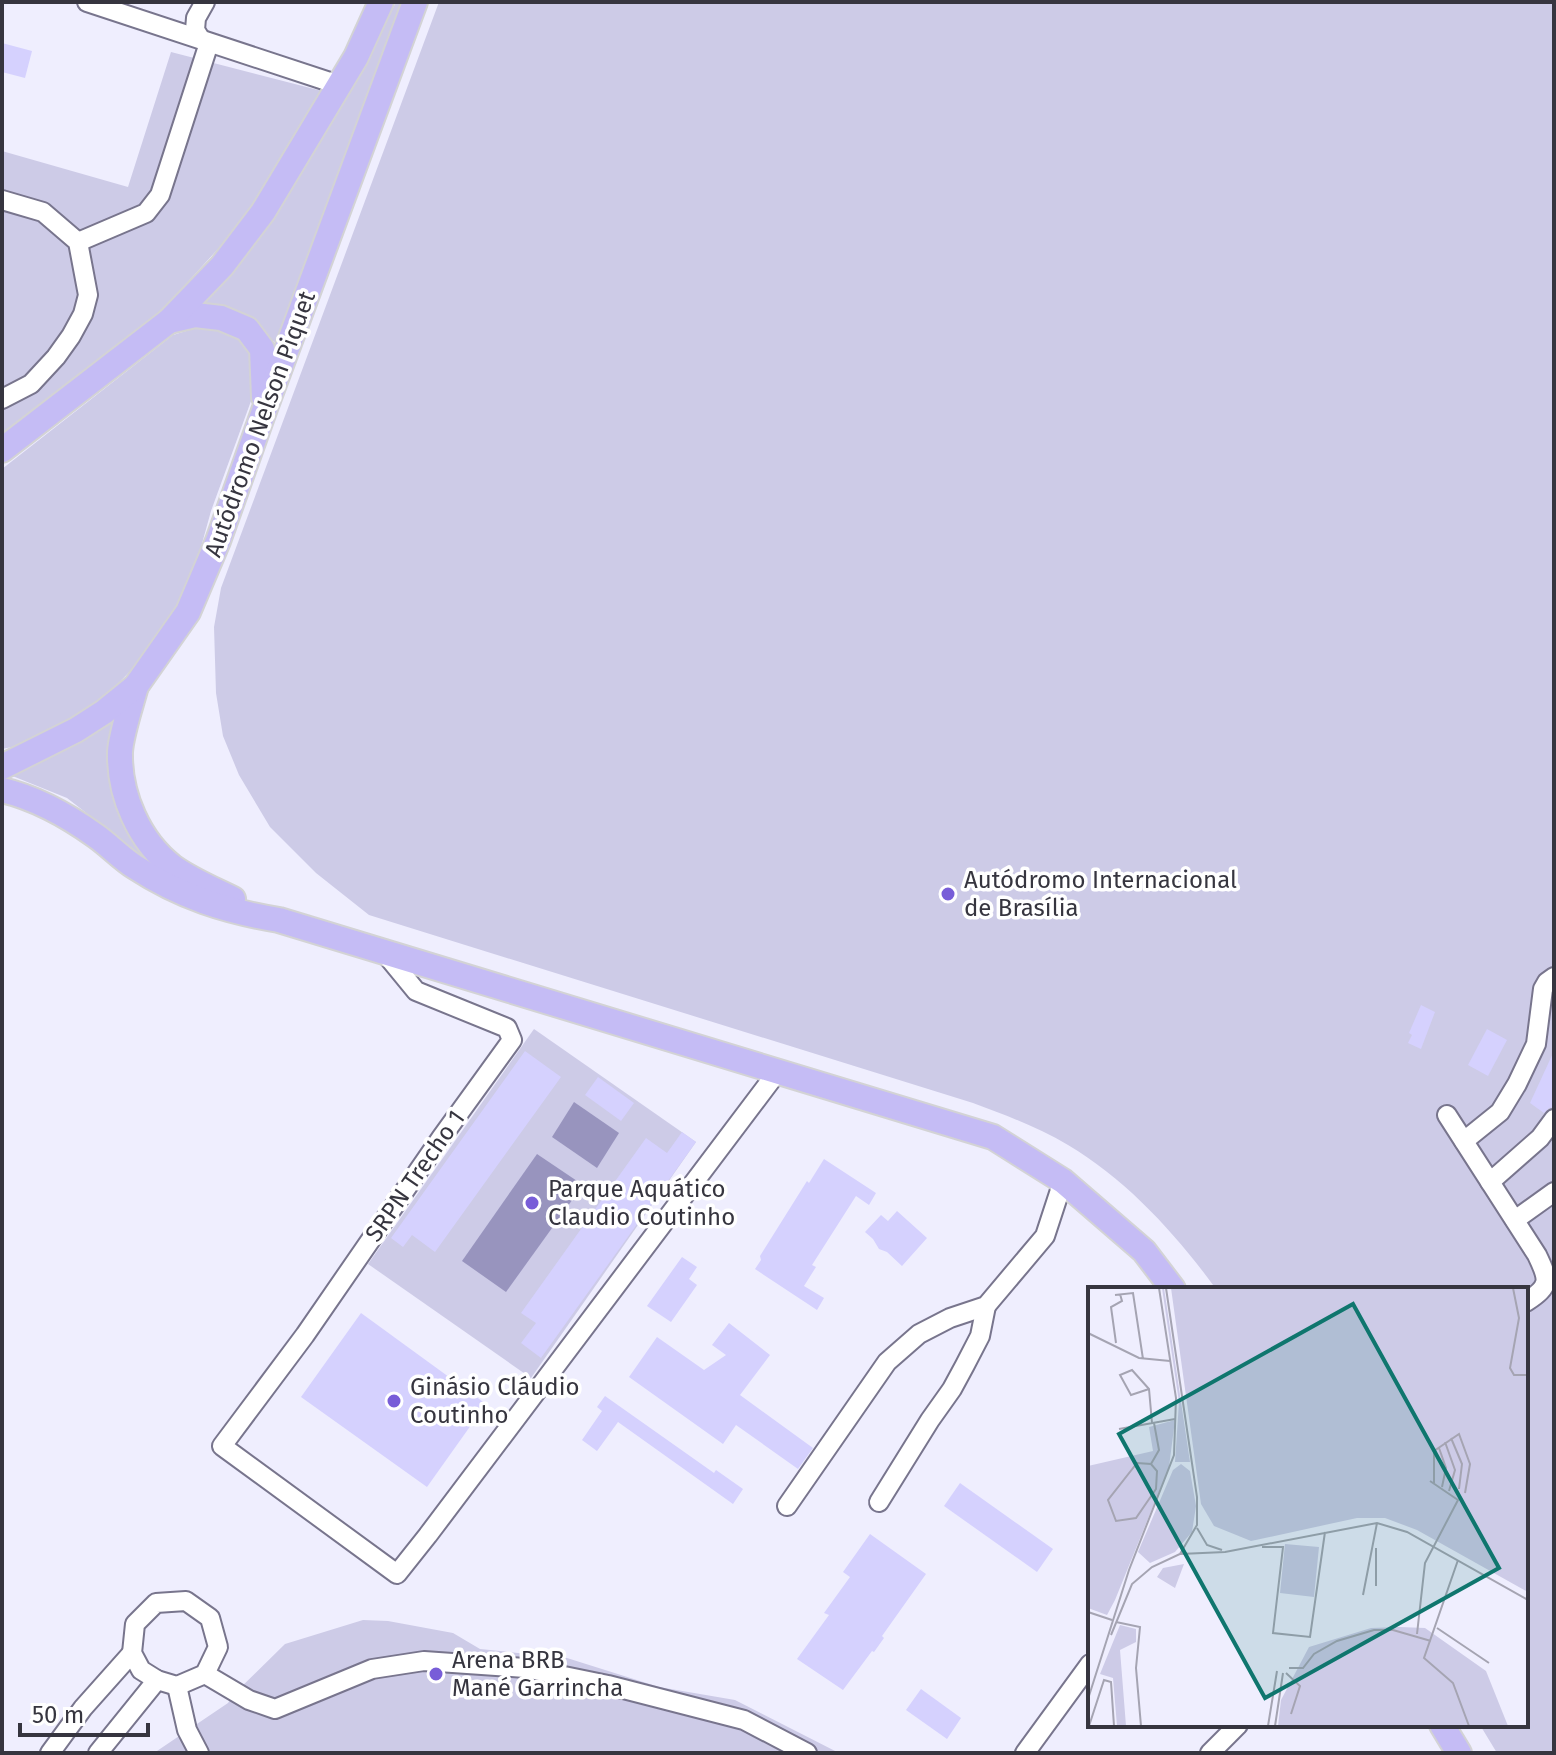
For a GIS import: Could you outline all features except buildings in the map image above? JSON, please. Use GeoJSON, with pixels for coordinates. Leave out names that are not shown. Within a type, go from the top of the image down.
{"type":"FeatureCollection","features":[{"type":"Feature","properties":{"kind":"main road"},"geometry":{"type":"LineString","coordinates":[[2,450],[169,321],[222,266],[263,212],[356,57],[381,2]]}},
{"type":"Feature","properties":{"kind":"main road","name":"Autódromo Nelson Piquet"},"geometry":{"type":"LineString","coordinates":[[2,767],[76,730],[136,686],[188,612],[218,541],[415,2]]}},
{"type":"Feature","properties":{"kind":"main road"},"geometry":{"type":"LineString","coordinates":[[169,321],[195,315],[221,318],[247,329],[262,349],[264,411]]}},
{"type":"Feature","properties":{"kind":"main road"},"geometry":{"type":"LineString","coordinates":[[136,686],[120,750],[123,782],[132,814],[150,844],[173,866],[279,920]]}},
{"type":"Feature","properties":{"kind":"main road"},"geometry":{"type":"LineString","coordinates":[[2,790],[59,812],[97,837],[132,866],[168,887],[205,903],[279,920],[382,950],[993,1137],[1063,1181],[1144,1251],[1171,1287]]}},
{"type":"Feature","properties":{"kind":"main road"},"geometry":{"type":"LineString","coordinates":[[1443,1727],[1459,1753]]}},
{"type":"Feature","properties":{"kind":"lane"},"geometry":{"type":"LineString","coordinates":[[87,2],[339,85]]}},
{"type":"Feature","properties":{"kind":"lane"},"geometry":{"type":"LineString","coordinates":[[205,2],[196,18],[195,30],[205,40]]}},
{"type":"Feature","properties":{"kind":"lane"},"geometry":{"type":"LineString","coordinates":[[78,242],[146,213],[160,195],[205,40]]}},
{"type":"Feature","properties":{"kind":"lane"},"geometry":{"type":"LineString","coordinates":[[2,200],[43,212],[78,242],[88,295],[83,314],[56,357],[31,384],[2,399]]}},
{"type":"Feature","properties":{"kind":"lane","name":"SRPN Trecho 1"},"geometry":{"type":"LineString","coordinates":[[382,950],[416,991],[507,1028],[512,1040],[305,1335],[222,1446],[397,1574],[778,1071]]}},
{"type":"Feature","properties":{"kind":"lane"},"geometry":{"type":"LineString","coordinates":[[1464,1141],[1500,1112],[1517,1084],[1536,1044],[1543,989],[1554,977]]}},
{"type":"Feature","properties":{"kind":"lane"},"geometry":{"type":"LineString","coordinates":[[1447,1115],[1537,1255],[1546,1275],[1539,1293],[1528,1301]]}},
{"type":"Feature","properties":{"kind":"lane"},"geometry":{"type":"LineString","coordinates":[[1490,1182],[1540,1138],[1554,1119]]}},
{"type":"Feature","properties":{"kind":"lane"},"geometry":{"type":"LineString","coordinates":[[879,1502],[952,1389],[980,1336],[986,1306],[1045,1236],[1063,1181]]}},
{"type":"Feature","properties":{"kind":"lane"},"geometry":{"type":"LineString","coordinates":[[1515,1220],[1554,1192]]}},
{"type":"Feature","properties":{"kind":"lane"},"geometry":{"type":"LineString","coordinates":[[787,1506],[887,1362],[919,1334],[950,1318],[986,1306]]}},
{"type":"Feature","properties":{"kind":"lane"},"geometry":{"type":"LineString","coordinates":[[186,1601],[210,1618],[218,1647],[205,1674],[177,1686],[157,1680],[141,1670],[132,1653],[135,1624],[156,1603],[186,1601]]}},
{"type":"Feature","properties":{"kind":"lane"},"geometry":{"type":"LineString","coordinates":[[50,1753],[83,1708],[132,1653]]}},
{"type":"Feature","properties":{"kind":"lane"},"geometry":{"type":"LineString","coordinates":[[205,1674],[249,1700],[275,1709],[372,1669],[424,1661],[525,1668],[608,1685],[744,1720],[807,1753]]}},
{"type":"Feature","properties":{"kind":"lane"},"geometry":{"type":"LineString","coordinates":[[1025,1753],[1088,1667]]}},
{"type":"Feature","properties":{"kind":"lane"},"geometry":{"type":"LineString","coordinates":[[98,1753],[157,1680]]}},
{"type":"Feature","properties":{"kind":"lane"},"geometry":{"type":"LineString","coordinates":[[177,1686],[187,1730],[199,1753]]}},
{"type":"Feature","properties":{"kind":"lane"},"geometry":{"type":"LineString","coordinates":[[1210,1753],[1236,1727]]}},
{"type":"Feature","properties":{"kind":"shaded area"},"geometry":{"type":"Polygon","coordinates":[[[396,2],[406,2],[281,347],[238,313],[203,304],[278,211],[372,52],[396,2]]]}},
{"type":"Feature","properties":{"kind":"shaded area","name":"Autódromo Internacional de Brasília"},"geometry":{"type":"Polygon","coordinates":[[[439,2],[1554,2],[1554,1753],[1497,1753],[1481,1727],[1528,1727],[1528,1287],[1214,1287],[1167,1228],[1130,1191],[1068,1145],[1021,1122],[973,1103],[369,915],[316,873],[270,827],[239,775],[223,736],[216,693],[214,627],[221,588],[439,2]]]}},
{"type":"Feature","properties":{"kind":"shaded area"},"geometry":{"type":"Polygon","coordinates":[[[171,52],[322,91],[250,214],[163,309],[2,439],[2,151],[128,187],[171,52]]]}},
{"type":"Feature","properties":{"kind":"shaded area"},"geometry":{"type":"Polygon","coordinates":[[[206,325],[229,330],[248,345],[254,358],[255,390],[211,511],[190,587],[152,649],[95,707],[17,746],[2,749],[2,469],[173,335],[206,325]]]}},
{"type":"Feature","properties":{"kind":"shaded area"},"geometry":{"type":"Polygon","coordinates":[[[115,716],[155,866],[67,798],[10,775],[115,716]]]}},
{"type":"Feature","properties":{"kind":"shaded area","name":"Parque Aquático Claudio Coutinho"},"geometry":{"type":"Polygon","coordinates":[[[534,1029],[696,1142],[531,1378],[368,1264],[534,1029]]]}},
{"type":"Feature","properties":{"kind":"shaded area"},"geometry":{"type":"Polygon","coordinates":[[[574,1102],[619,1133],[597,1168],[552,1137],[574,1102]]]}},
{"type":"Feature","properties":{"kind":"shaded area"},"geometry":{"type":"Polygon","coordinates":[[[537,1154],[583,1185],[506,1292],[462,1261],[537,1154]]]}},
{"type":"Feature","properties":{"kind":"shaded area","name":"Arena BRB Mané Garrincha"},"geometry":{"type":"Polygon","coordinates":[[[363,1620],[388,1621],[453,1633],[480,1649],[567,1658],[659,1687],[735,1700],[839,1753],[154,1753],[228,1703],[285,1644],[363,1620]]]}},
{"type":"Feature","properties":{"kind":"place","name":"Autódromo Internacional de Brasília"},"geometry":{"type":"Point","coordinates":[948,894]}},
{"type":"Feature","properties":{"kind":"place","name":"Parque Aquático Claudio Coutinho"},"geometry":{"type":"Point","coordinates":[532,1203]}},
{"type":"Feature","properties":{"kind":"place","name":"Ginásio Cláudio Coutinho"},"geometry":{"type":"Point","coordinates":[394,1401]}},
{"type":"Feature","properties":{"kind":"place","name":"Arena BRB Mané Garrincha"},"geometry":{"type":"Point","coordinates":[436,1674]}}]}
